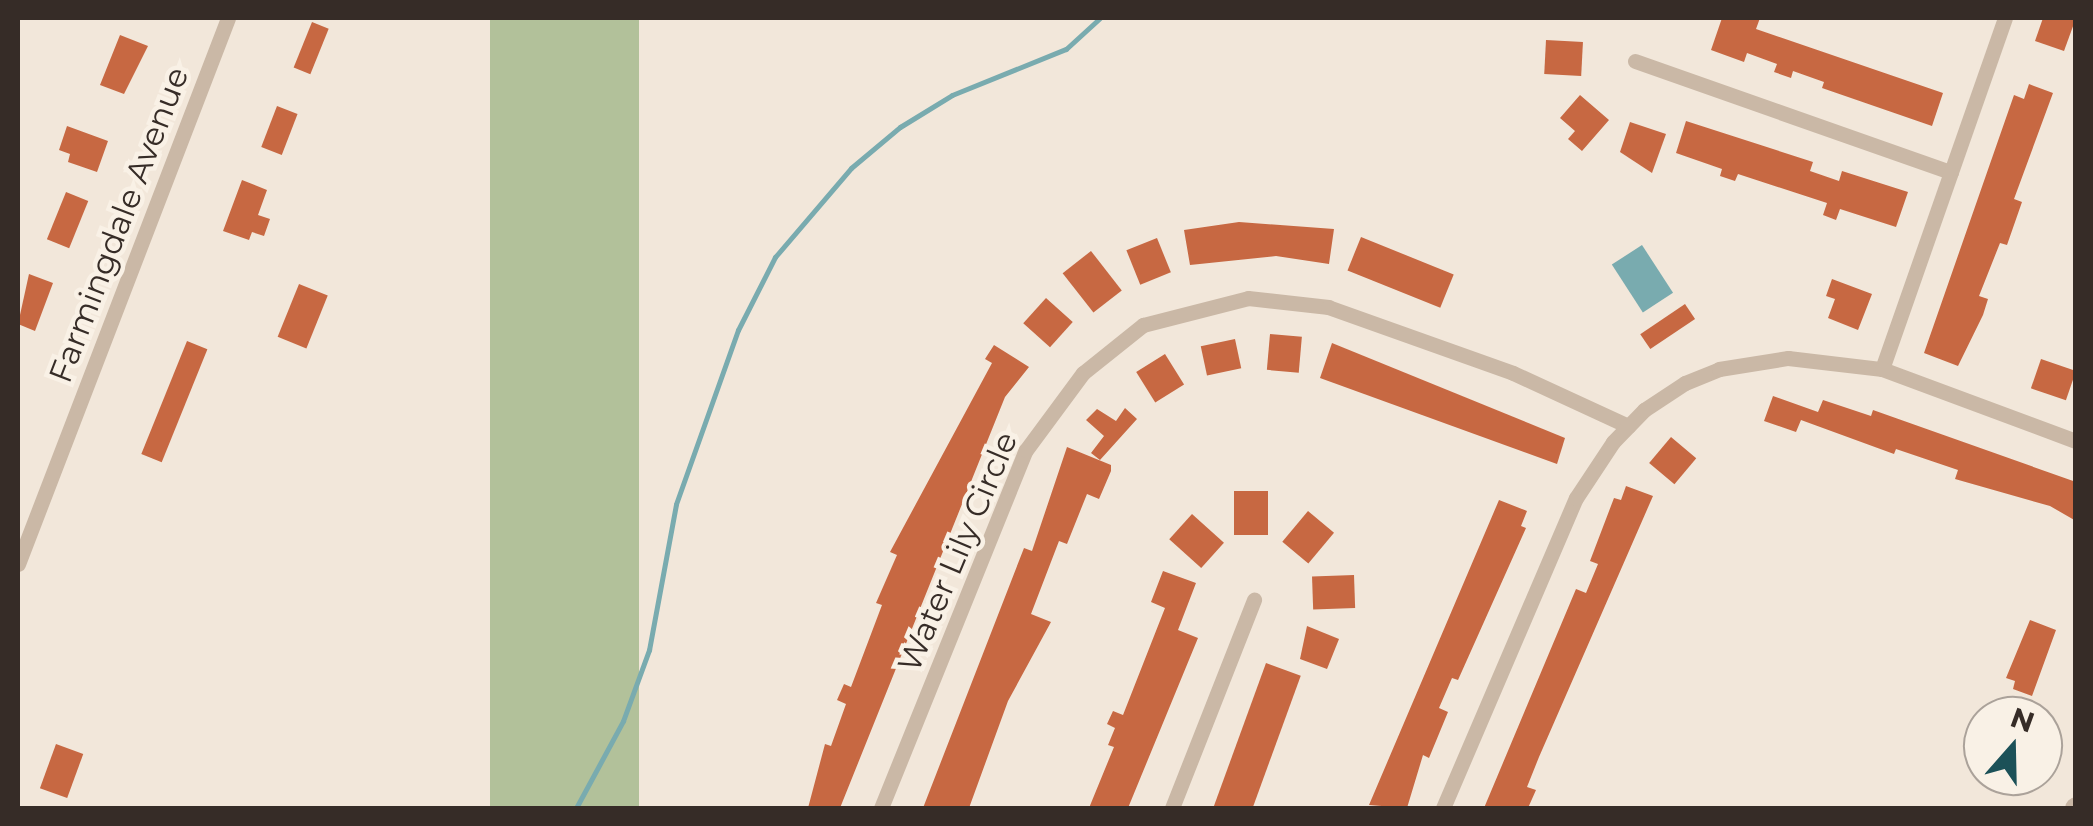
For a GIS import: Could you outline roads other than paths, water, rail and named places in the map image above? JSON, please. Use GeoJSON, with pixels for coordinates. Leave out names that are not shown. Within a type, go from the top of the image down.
{"type":"FeatureCollection","features":[{"type":"Feature","properties":{"kind":"street","name":"Farmingdale Avenue"},"geometry":{"type":"LineString","coordinates":[[18,564],[228,18]]}},
{"type":"Feature","properties":{"kind":"street"},"geometry":{"type":"LineString","coordinates":[[1882,370],[2004,18]]}},
{"type":"Feature","properties":{"kind":"street"},"geometry":{"type":"LineString","coordinates":[[1635,61],[1951,172]]}},
{"type":"Feature","properties":{"kind":"street","name":"Water Lily Circle"},"geometry":{"type":"LineString","coordinates":[[881,808],[1026,450],[1082,373],[1143,325],[1248,298],[1328,306],[1513,373],[1628,426]]}},
{"type":"Feature","properties":{"kind":"street"},"geometry":{"type":"LineString","coordinates":[[1443,808],[1576,498],[1628,426],[1684,383],[1719,369],[1788,358],[1882,370],[2076,441]]}},
{"type":"Feature","properties":{"kind":"street"},"geometry":{"type":"LineString","coordinates":[[1172,808],[1254,600]]}},
{"type":"Feature","properties":{"kind":"water"},"geometry":{"type":"Polygon","coordinates":[[[1642,245],[1673,293],[1643,312],[1612,265],[1642,245]]]}},
{"type":"Feature","properties":{"kind":"waterway"},"geometry":{"type":"LineString","coordinates":[[576,808],[623,721],[649,650],[676,504],[738,330],[775,257],[851,168],[900,127],[952,95],[1066,49],[1100,18]]}}]}
